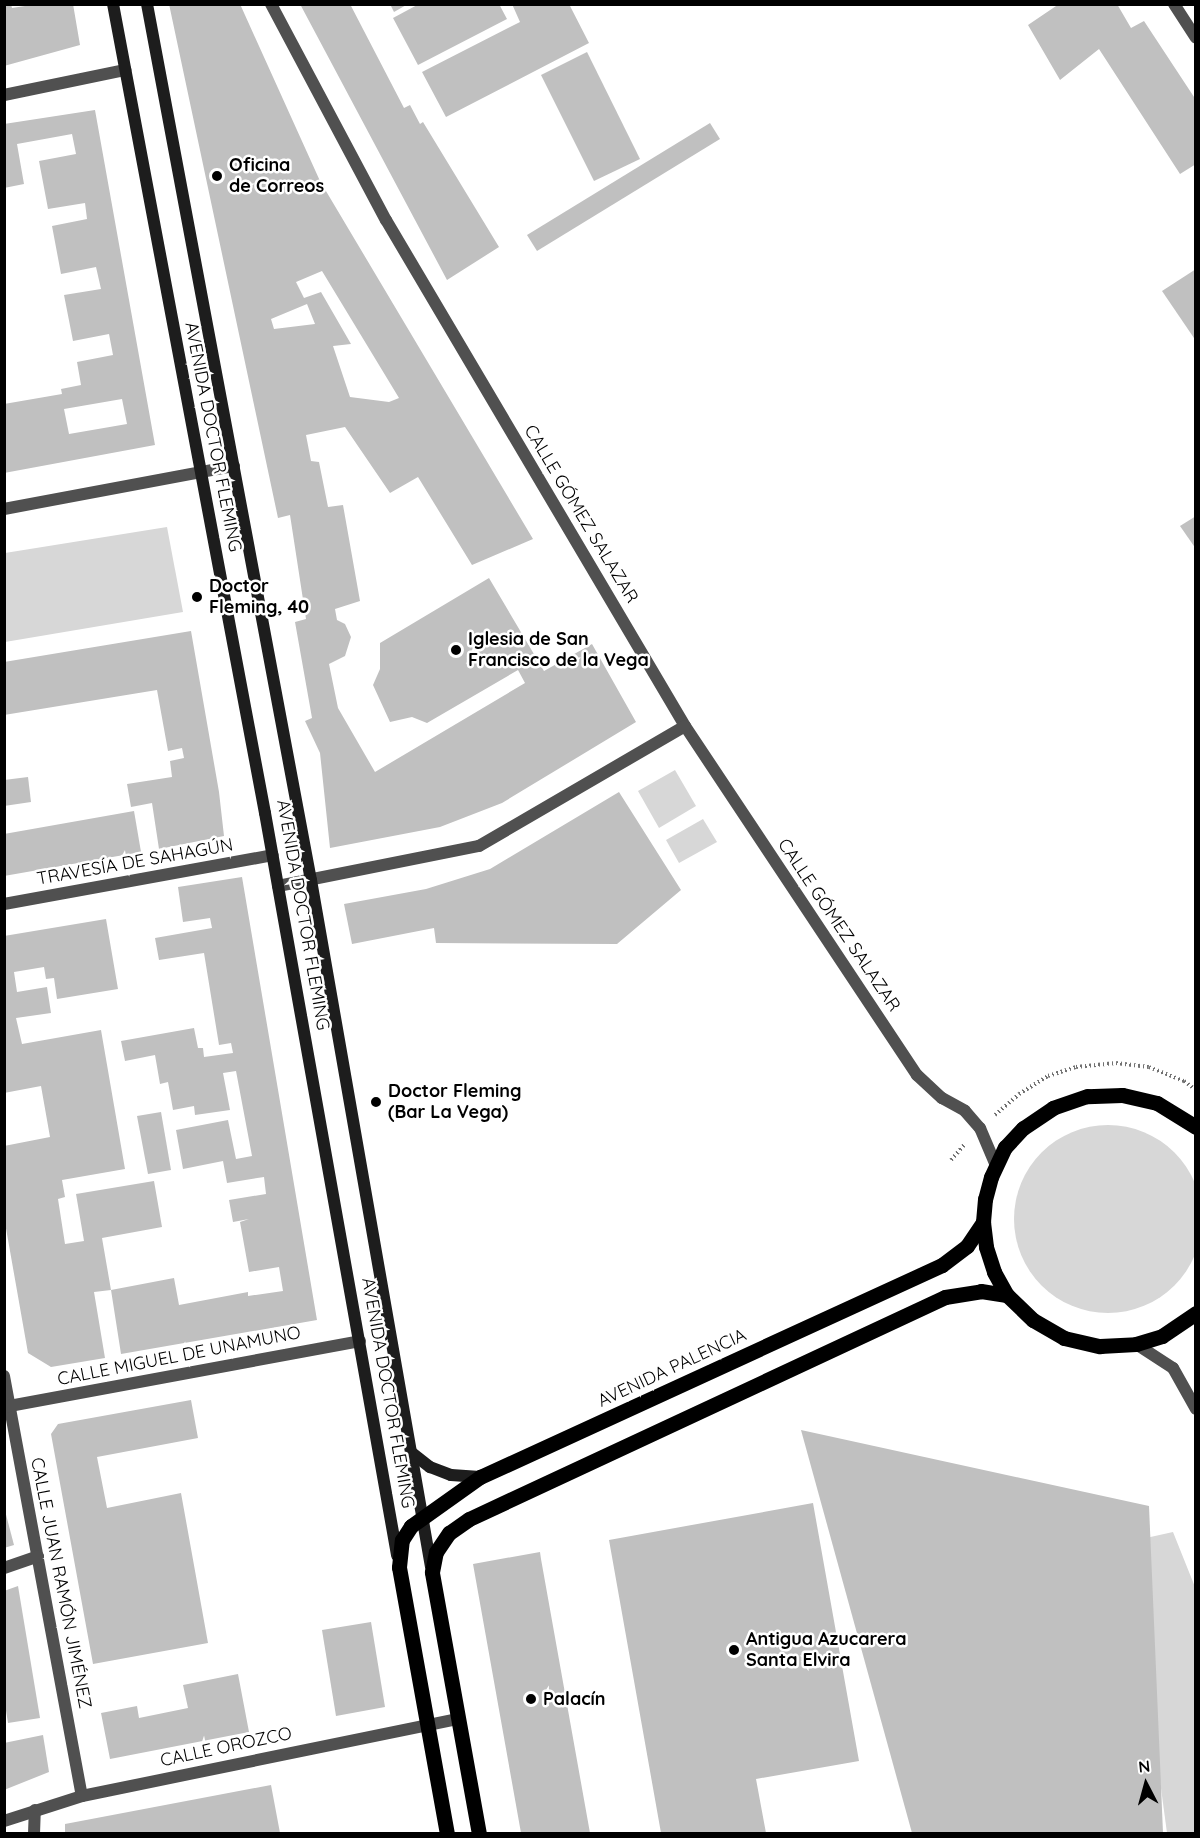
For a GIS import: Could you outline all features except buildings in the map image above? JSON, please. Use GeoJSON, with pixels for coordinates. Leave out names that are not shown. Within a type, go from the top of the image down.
{"type":"FeatureCollection","features":[{"type":"Feature","properties":{"kind":"main road","name":"AVENIDA DOCTOR FLEMING"},"geometry":{"type":"LineString","coordinates":[[112,4],[273,855],[447,1833]]}},
{"type":"Feature","properties":{"kind":"main road","name":"AVENIDA DOCTOR FLEMING"},"geometry":{"type":"LineString","coordinates":[[147,4],[311,880],[479,1833]]}},
{"type":"Feature","properties":{"kind":"main road"},"geometry":{"type":"LineString","coordinates":[[1196,1127],[1157,1103],[1122,1095],[1087,1096],[1053,1108],[1023,1128],[1005,1147],[995,1164],[985,1199],[983,1222],[986,1247],[994,1272],[1007,1294],[1033,1320],[1064,1338],[1100,1346],[1136,1344],[1162,1336],[1196,1313]]}},
{"type":"Feature","properties":{"kind":"main road","name":"AVENIDA PALENCIA"},"geometry":{"type":"LineString","coordinates":[[399,1567],[402,1540],[411,1526],[480,1477],[942,1265],[967,1246],[983,1222]]}},
{"type":"Feature","properties":{"kind":"main road"},"geometry":{"type":"LineString","coordinates":[[432,1572],[436,1552],[449,1533],[469,1519],[945,1297],[981,1291],[1007,1294]]}},
{"type":"Feature","properties":{"kind":"main road"},"geometry":{"type":"LineString","coordinates":[[412,1453],[430,1467],[451,1475],[480,1477]]}},
{"type":"Feature","properties":{"kind":"street","name":"CALLE GÓMEZ SALAZAR"},"geometry":{"type":"LineString","coordinates":[[270,4],[386,220],[685,726],[917,1075],[942,1098],[965,1111],[980,1128],[995,1164]]}},
{"type":"Feature","properties":{"kind":"street"},"geometry":{"type":"LineString","coordinates":[[1174,4],[1196,38]]}},
{"type":"Feature","properties":{"kind":"street"},"geometry":{"type":"LineString","coordinates":[[4,95],[125,70]]}},
{"type":"Feature","properties":{"kind":"street"},"geometry":{"type":"LineString","coordinates":[[4,509],[234,466]]}},
{"type":"Feature","properties":{"kind":"street"},"geometry":{"type":"LineString","coordinates":[[278,886],[479,846],[685,726]]}},
{"type":"Feature","properties":{"kind":"street","name":"TRAVESÍA DE SAHAGÚN"},"geometry":{"type":"LineString","coordinates":[[4,904],[273,855]]}},
{"type":"Feature","properties":{"kind":"street","name":"CALLE MIGUEL DE UNAMUNO"},"geometry":{"type":"LineString","coordinates":[[7,1407],[360,1341]]}},
{"type":"Feature","properties":{"kind":"street"},"geometry":{"type":"LineString","coordinates":[[1136,1344],[1173,1368],[1196,1409]]}},
{"type":"Feature","properties":{"kind":"street","name":"CALLE JUAN RAMÓN JIMÉNEZ"},"geometry":{"type":"LineString","coordinates":[[4,1376],[7,1407],[38,1556],[82,1796]]}},
{"type":"Feature","properties":{"kind":"street"},"geometry":{"type":"LineString","coordinates":[[4,1568],[38,1556]]}},
{"type":"Feature","properties":{"kind":"street","name":"CALLE OROZCO"},"geometry":{"type":"LineString","coordinates":[[4,1821],[82,1796],[458,1719]]}},
{"type":"Feature","properties":{"kind":"street"},"geometry":{"type":"LineString","coordinates":[[34,1833],[35,1810]]}},
{"type":"Feature","properties":{"kind":"shaded area"},"geometry":{"type":"Polygon","coordinates":[[[167,527],[183,612],[5,642],[5,553],[167,527]]]}},
{"type":"Feature","properties":{"kind":"shaded area"},"geometry":{"type":"Polygon","coordinates":[[[675,770],[696,806],[659,828],[638,791],[675,770]]]}},
{"type":"Feature","properties":{"kind":"shaded area"},"geometry":{"type":"Polygon","coordinates":[[[703,819],[717,842],[679,863],[666,840],[703,819]]]}},
{"type":"Feature","properties":{"kind":"shaded area"},"geometry":{"type":"Polygon","coordinates":[[[1108,1125],[1144,1132],[1168,1146],[1181,1159],[1195,1183],[1202,1219],[1195,1255],[1181,1279],[1168,1292],[1144,1306],[1108,1313],[1072,1306],[1048,1292],[1035,1279],[1021,1255],[1014,1219],[1021,1183],[1035,1159],[1048,1146],[1072,1132],[1108,1125]]]}},
{"type":"Feature","properties":{"kind":"shaded area"},"geometry":{"type":"Polygon","coordinates":[[[1173,1532],[1195,1587],[1195,1833],[1167,1833],[1128,1542],[1173,1532]]]}},
{"type":"Feature","properties":{"kind":"place","name":"Oficina de Correos"},"geometry":{"type":"Point","coordinates":[217,176]}},
{"type":"Feature","properties":{"kind":"place","name":"Doctor Fleming, 40"},"geometry":{"type":"Point","coordinates":[197,597]}},
{"type":"Feature","properties":{"kind":"place","name":"Iglesia de San Francisco de la Vega"},"geometry":{"type":"Point","coordinates":[456,650]}},
{"type":"Feature","properties":{"kind":"place","name":"Doctor Fleming (Bar La Vega)"},"geometry":{"type":"Point","coordinates":[376,1102]}},
{"type":"Feature","properties":{"kind":"place","name":"Antigua Azucarera Santa Elvira"},"geometry":{"type":"Point","coordinates":[734,1650]}},
{"type":"Feature","properties":{"kind":"place","name":"Palacín"},"geometry":{"type":"Point","coordinates":[531,1699]}}]}
